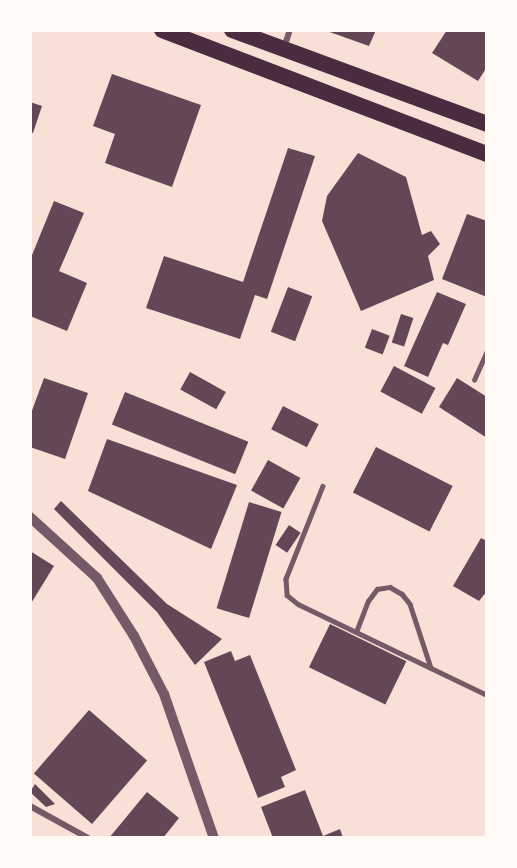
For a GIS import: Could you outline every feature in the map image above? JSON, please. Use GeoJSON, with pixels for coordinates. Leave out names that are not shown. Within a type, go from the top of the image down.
{"type":"FeatureCollection","features":[{"type":"Feature","properties":{"kind":"highway"},"geometry":{"type":"LineString","coordinates":[[162,30],[487,154]]}},
{"type":"Feature","properties":{"kind":"highway"},"geometry":{"type":"LineString","coordinates":[[232,30],[487,124]]}},
{"type":"Feature","properties":{"kind":"street"},"geometry":{"type":"LineString","coordinates":[[283,49],[290,30]]}},
{"type":"Feature","properties":{"kind":"street"},"geometry":{"type":"LineString","coordinates":[[30,517],[97,578],[134,636],[164,694],[214,838]]}},
{"type":"Feature","properties":{"kind":"street"},"geometry":{"type":"LineString","coordinates":[[30,806],[88,838]]}},
{"type":"Feature","properties":{"kind":"lane"},"geometry":{"type":"LineString","coordinates":[[474,380],[487,351]]}},
{"type":"Feature","properties":{"kind":"lane"},"geometry":{"type":"LineString","coordinates":[[323,486],[286,579],[287,595],[298,604],[487,695]]}},
{"type":"Feature","properties":{"kind":"lane"},"geometry":{"type":"LineString","coordinates":[[356,632],[377,589],[390,587],[402,594],[410,604],[431,668]]}},
{"type":"Feature","properties":{"kind":"building"},"geometry":{"type":"Polygon","coordinates":[[[324,30],[376,30],[369,46],[324,30]]]}},
{"type":"Feature","properties":{"kind":"building"},"geometry":{"type":"Polygon","coordinates":[[[447,30],[487,30],[487,67],[478,81],[432,53],[447,30]]]}},
{"type":"Feature","properties":{"kind":"building"},"geometry":{"type":"Polygon","coordinates":[[[112,74],[201,105],[172,187],[105,163],[115,134],[93,126],[112,74]]]}},
{"type":"Feature","properties":{"kind":"building"},"geometry":{"type":"Polygon","coordinates":[[[30,102],[42,106],[33,133],[30,132],[30,102]]]}},
{"type":"Feature","properties":{"kind":"building"},"geometry":{"type":"Polygon","coordinates":[[[288,148],[315,156],[267,299],[255,295],[240,339],[146,308],[164,256],[243,282],[288,148]]]}},
{"type":"Feature","properties":{"kind":"building"},"geometry":{"type":"Polygon","coordinates":[[[358,153],[406,177],[422,235],[431,231],[440,244],[428,256],[434,280],[361,311],[322,221],[327,196],[358,153]]]}},
{"type":"Feature","properties":{"kind":"building"},"geometry":{"type":"Polygon","coordinates":[[[54,201],[84,213],[59,271],[87,283],[67,331],[30,316],[30,260],[54,201]]]}},
{"type":"Feature","properties":{"kind":"building"},"geometry":{"type":"Polygon","coordinates":[[[467,214],[487,221],[487,297],[442,279],[467,214]]]}},
{"type":"Feature","properties":{"kind":"building"},"geometry":{"type":"Polygon","coordinates":[[[288,287],[312,296],[295,341],[271,332],[288,287]]]}},
{"type":"Feature","properties":{"kind":"building"},"geometry":{"type":"Polygon","coordinates":[[[437,292],[466,304],[448,345],[443,343],[428,377],[404,366],[437,292]]]}},
{"type":"Feature","properties":{"kind":"building"},"geometry":{"type":"Polygon","coordinates":[[[401,314],[413,318],[404,347],[392,343],[401,314]]]}},
{"type":"Feature","properties":{"kind":"building"},"geometry":{"type":"Polygon","coordinates":[[[372,329],[390,336],[383,354],[365,348],[372,329]]]}},
{"type":"Feature","properties":{"kind":"building"},"geometry":{"type":"Polygon","coordinates":[[[394,366],[435,388],[422,414],[380,392],[394,366]]]}},
{"type":"Feature","properties":{"kind":"building"},"geometry":{"type":"Polygon","coordinates":[[[190,372],[226,392],[216,409],[180,389],[190,372]]]}},
{"type":"Feature","properties":{"kind":"building"},"geometry":{"type":"Polygon","coordinates":[[[44,378],[88,393],[65,459],[30,447],[30,416],[44,378]]]}},
{"type":"Feature","properties":{"kind":"building"},"geometry":{"type":"Polygon","coordinates":[[[457,378],[487,397],[487,438],[439,407],[457,378]]]}},
{"type":"Feature","properties":{"kind":"building"},"geometry":{"type":"Polygon","coordinates":[[[125,392],[248,442],[235,474],[112,424],[125,392]]]}},
{"type":"Feature","properties":{"kind":"building"},"geometry":{"type":"Polygon","coordinates":[[[283,406],[319,424],[307,447],[271,429],[283,406]]]}},
{"type":"Feature","properties":{"kind":"building"},"geometry":{"type":"Polygon","coordinates":[[[107,439],[237,485],[211,549],[88,491],[107,439]]]}},
{"type":"Feature","properties":{"kind":"building"},"geometry":{"type":"Polygon","coordinates":[[[376,447],[453,486],[429,531],[353,492],[376,447]]]}},
{"type":"Feature","properties":{"kind":"building"},"geometry":{"type":"Polygon","coordinates":[[[268,460],[300,478],[283,509],[251,491],[268,460]]]}},
{"type":"Feature","properties":{"kind":"building"},"geometry":{"type":"Polygon","coordinates":[[[61,501],[167,604],[222,639],[195,665],[157,612],[54,509],[61,501]]]}},
{"type":"Feature","properties":{"kind":"building"},"geometry":{"type":"Polygon","coordinates":[[[249,502],[282,512],[249,618],[217,608],[249,502]]]}},
{"type":"Feature","properties":{"kind":"building"},"geometry":{"type":"Polygon","coordinates":[[[289,525],[301,533],[287,553],[276,545],[289,525]]]}},
{"type":"Feature","properties":{"kind":"building"},"geometry":{"type":"Polygon","coordinates":[[[481,538],[487,541],[487,591],[479,601],[453,586],[481,538]]]}},
{"type":"Feature","properties":{"kind":"building"},"geometry":{"type":"Polygon","coordinates":[[[30,551],[54,566],[30,605],[30,551]]]}},
{"type":"Feature","properties":{"kind":"building"},"geometry":{"type":"Polygon","coordinates":[[[330,624],[406,661],[385,704],[309,667],[330,624]]]}},
{"type":"Feature","properties":{"kind":"building"},"geometry":{"type":"Polygon","coordinates":[[[231,651],[235,661],[250,655],[296,770],[281,777],[285,787],[258,798],[204,662],[231,651]]]}},
{"type":"Feature","properties":{"kind":"building"},"geometry":{"type":"Polygon","coordinates":[[[89,710],[147,761],[92,824],[34,773],[89,710]]]}},
{"type":"Feature","properties":{"kind":"building"},"geometry":{"type":"Polygon","coordinates":[[[35,784],[55,804],[46,807],[30,792],[35,784]]]}},
{"type":"Feature","properties":{"kind":"building"},"geometry":{"type":"Polygon","coordinates":[[[305,790],[323,836],[340,829],[343,838],[273,838],[261,807],[305,790]]]}},
{"type":"Feature","properties":{"kind":"building"},"geometry":{"type":"Polygon","coordinates":[[[147,792],[179,818],[163,838],[109,838],[147,792]]]}}]}
